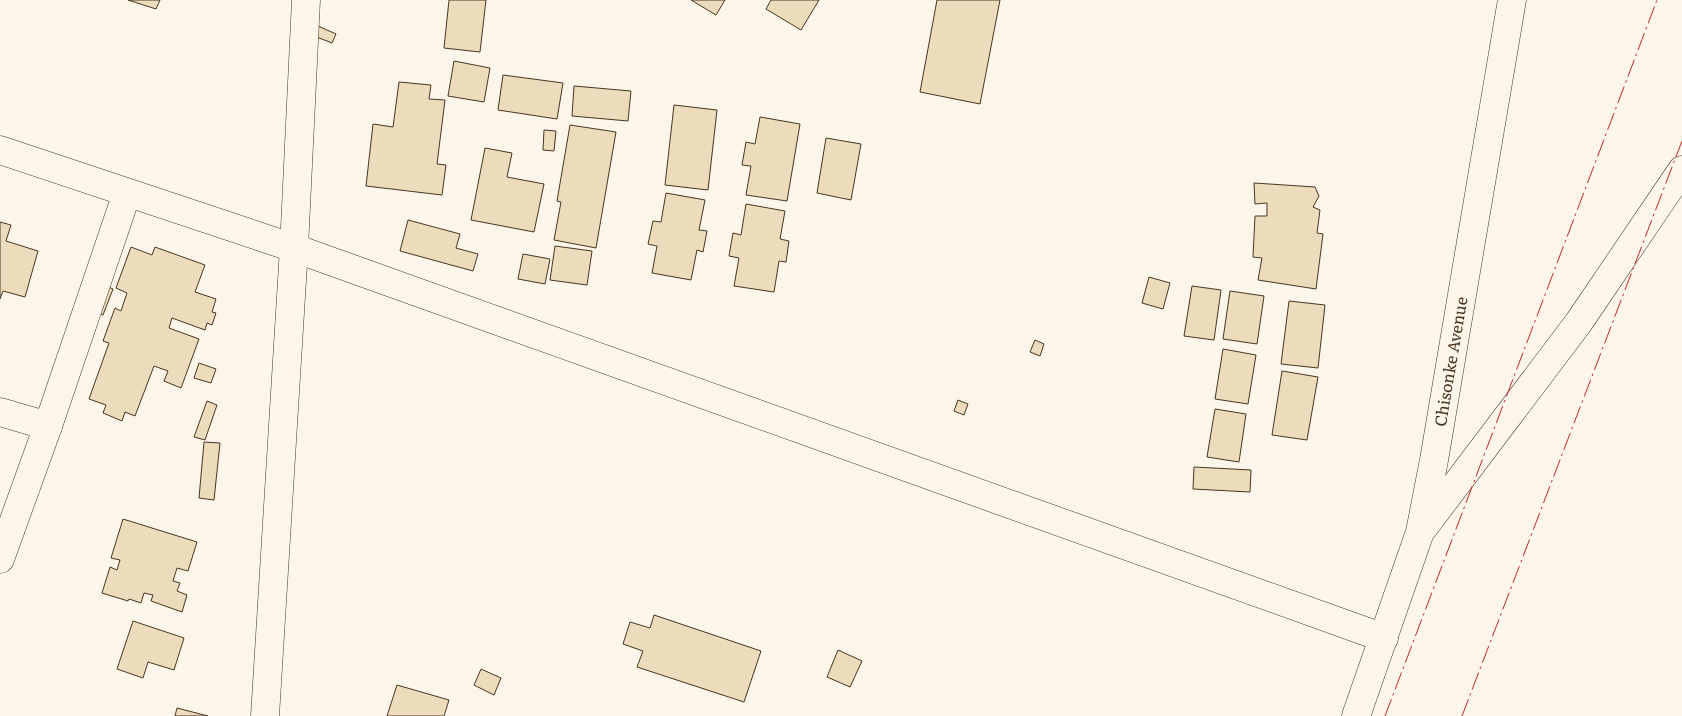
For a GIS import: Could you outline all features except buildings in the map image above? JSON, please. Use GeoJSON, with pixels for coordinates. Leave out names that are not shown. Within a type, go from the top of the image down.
{"type":"FeatureCollection","features":[{"type":"Feature","properties":{"kind":"street"},"geometry":{"type":"LineString","coordinates":[[266,716],[294,248],[306,0]]}},
{"type":"Feature","properties":{"kind":"street","name":"Chisonke Avenue"},"geometry":{"type":"LineString","coordinates":[[1356,716],[1420,532],[1436,450],[1512,0]]}},
{"type":"Feature","properties":{"kind":"street"},"geometry":{"type":"LineString","coordinates":[[0,150],[294,248],[1384,638]]}},
{"type":"Feature","properties":{"kind":"street"},"geometry":{"type":"LineString","coordinates":[[1420,532],[1579,322],[1682,170]]}},
{"type":"Feature","properties":{"kind":"street"},"geometry":{"type":"LineString","coordinates":[[0,559],[48,426],[127,193]]}},
{"type":"Feature","properties":{"kind":"street"},"geometry":{"type":"LineString","coordinates":[[0,412],[48,426]]}},
{"type":"Feature","properties":{"kind":"power"},"geometry":{"type":"LineString","coordinates":[[1385,716],[1657,0]]}},
{"type":"Feature","properties":{"kind":"power"},"geometry":{"type":"LineString","coordinates":[[1462,716],[1682,141]]}}]}
